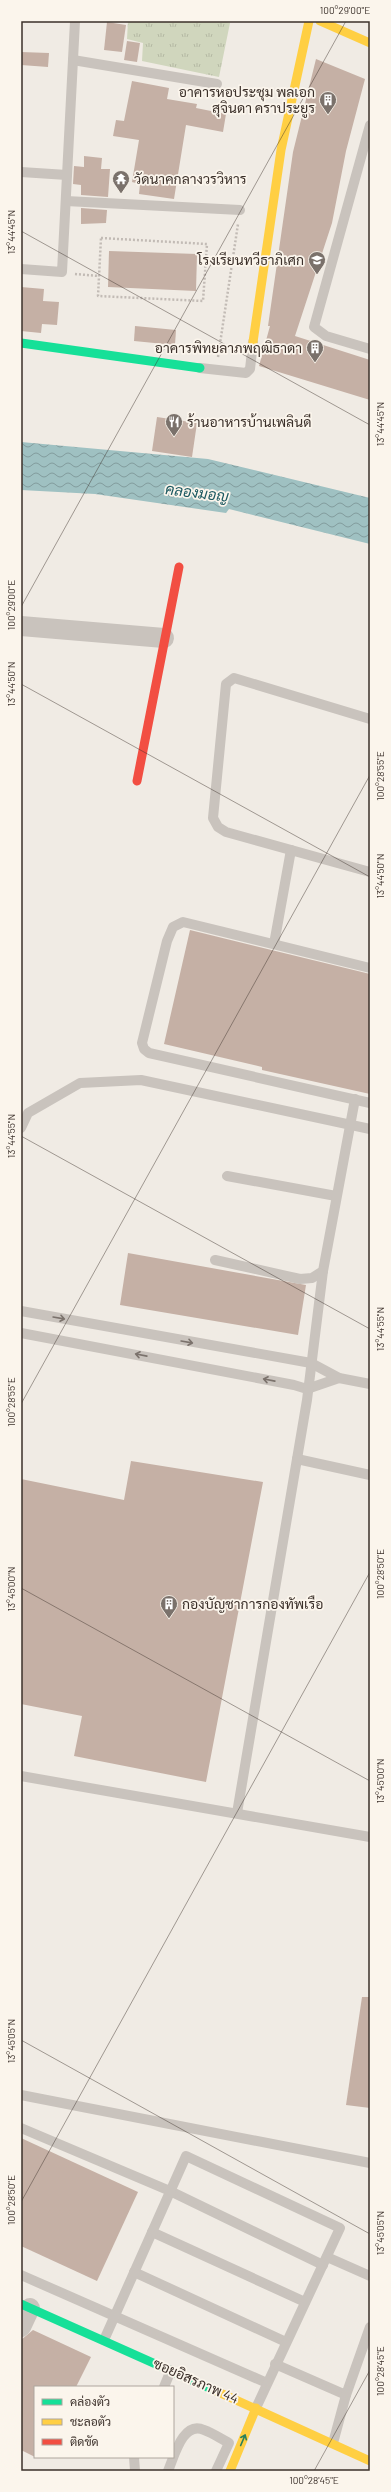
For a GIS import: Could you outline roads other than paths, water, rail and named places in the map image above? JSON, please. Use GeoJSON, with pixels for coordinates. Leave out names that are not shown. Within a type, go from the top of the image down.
{"type":"FeatureCollection","features":[{"type":"Feature","properties":{"kind":"street"},"geometry":{"type":"LineString","coordinates":[[253,342],[281,150],[309,21]]}},
{"type":"Feature","properties":{"kind":"street"},"geometry":{"type":"LineString","coordinates":[[320,21],[370,43]]}},
{"type":"Feature","properties":{"kind":"street"},"geometry":{"type":"LineString","coordinates":[[21,343],[200,368]]}},
{"type":"Feature","properties":{"kind":"street"},"geometry":{"type":"LineString","coordinates":[[137,781],[179,567]]}},
{"type":"Feature","properties":{"kind":"street"},"geometry":{"type":"LineString","coordinates":[[21,626],[164,638]]}},
{"type":"Feature","properties":{"kind":"street"},"geometry":{"type":"LineString","coordinates":[[21,2327],[26,2306]]}},
{"type":"Feature","properties":{"kind":"street","name":"ซอยอิสรภาพ 44"},"geometry":{"type":"LineString","coordinates":[[26,2306],[256,2408],[370,2461]]}},
{"type":"Feature","properties":{"kind":"street"},"geometry":{"type":"LineString","coordinates":[[230,2471],[256,2408]]}},
{"type":"Feature","properties":{"kind":"lane"},"geometry":{"type":"LineString","coordinates":[[21,269],[62,272],[75,21]]}},
{"type":"Feature","properties":{"kind":"lane"},"geometry":{"type":"LineString","coordinates":[[73,60],[217,84]]}},
{"type":"Feature","properties":{"kind":"lane"},"geometry":{"type":"LineString","coordinates":[[370,125],[367,148],[314,327],[326,336],[370,349]]}},
{"type":"Feature","properties":{"kind":"lane"},"geometry":{"type":"LineString","coordinates":[[21,172],[67,175]]}},
{"type":"Feature","properties":{"kind":"lane"},"geometry":{"type":"LineString","coordinates":[[66,200],[240,210]]}},
{"type":"Feature","properties":{"kind":"lane"},"geometry":{"type":"LineString","coordinates":[[200,368],[246,374],[249,371],[253,342]]}},
{"type":"Feature","properties":{"kind":"lane"},"geometry":{"type":"LineString","coordinates":[[370,719],[246,680],[234,678],[226,684],[213,818],[218,827],[226,832],[370,872]]}},
{"type":"Feature","properties":{"kind":"lane"},"geometry":{"type":"LineString","coordinates":[[274,944],[291,850]]}},
{"type":"Feature","properties":{"kind":"lane"},"geometry":{"type":"LineString","coordinates":[[370,968],[182,922],[173,927],[167,941],[142,1043],[144,1049],[149,1053],[370,1103]]}},
{"type":"Feature","properties":{"kind":"lane"},"geometry":{"type":"LineString","coordinates":[[21,1128],[28,1113],[80,1082],[140,1080],[370,1129]]}},
{"type":"Feature","properties":{"kind":"lane"},"geometry":{"type":"LineString","coordinates":[[237,1813],[297,1459],[323,1271],[348,1125],[355,1099]]}},
{"type":"Feature","properties":{"kind":"lane"},"geometry":{"type":"LineString","coordinates":[[227,1176],[336,1196]]}},
{"type":"Feature","properties":{"kind":"lane"},"geometry":{"type":"LineString","coordinates":[[215,1260],[300,1279],[312,1278],[323,1271]]}},
{"type":"Feature","properties":{"kind":"lane"},"geometry":{"type":"LineString","coordinates":[[21,1311],[311,1363],[339,1378],[370,1384]]}},
{"type":"Feature","properties":{"kind":"lane"},"geometry":{"type":"LineString","coordinates":[[21,1333],[307,1389],[339,1378]]}},
{"type":"Feature","properties":{"kind":"lane"},"geometry":{"type":"LineString","coordinates":[[297,1459],[370,1475]]}},
{"type":"Feature","properties":{"kind":"lane"},"geometry":{"type":"LineString","coordinates":[[21,1776],[370,1837]]}},
{"type":"Feature","properties":{"kind":"lane"},"geometry":{"type":"LineString","coordinates":[[21,2095],[370,2163]]}},
{"type":"Feature","properties":{"kind":"lane"},"geometry":{"type":"LineString","coordinates":[[21,2128],[170,2191],[325,2261],[370,2276]]}},
{"type":"Feature","properties":{"kind":"lane"},"geometry":{"type":"LineString","coordinates":[[104,2340],[186,2156],[340,2228],[275,2364],[256,2408]]}},
{"type":"Feature","properties":{"kind":"lane"},"geometry":{"type":"LineString","coordinates":[[152,2232],[305,2302]]}},
{"type":"Feature","properties":{"kind":"lane"},"geometry":{"type":"LineString","coordinates":[[134,2272],[286,2342]]}},
{"type":"Feature","properties":{"kind":"lane"},"geometry":{"type":"LineString","coordinates":[[21,2275],[267,2383]]}},
{"type":"Feature","properties":{"kind":"lane"},"geometry":{"type":"LineString","coordinates":[[333,2443],[346,2395],[370,2327]]}},
{"type":"Feature","properties":{"kind":"lane"},"geometry":{"type":"LineString","coordinates":[[275,2364],[346,2395]]}},
{"type":"Feature","properties":{"kind":"lane"},"geometry":{"type":"LineString","coordinates":[[164,2386],[171,2370]]}},
{"type":"Feature","properties":{"kind":"lane"},"geometry":{"type":"LineString","coordinates":[[174,2457],[184,2434],[195,2428],[203,2429],[229,2443],[216,2471]]}},
{"type":"Feature","properties":{"kind":"lane"},"geometry":{"type":"LineString","coordinates":[[134,2458],[135,2471]]}},
{"type":"Feature","properties":{"kind":"lane"},"geometry":{"type":"LineString","coordinates":[[168,2471],[174,2458]]}},
{"type":"Feature","properties":{"kind":"water","name":"คลองมอญ"},"geometry":{"type":"Polygon","coordinates":[[[21,442],[208,459],[370,498],[370,544],[229,509],[226,513],[95,494],[21,490],[21,442]]]}},
{"type":"Feature","properties":{"kind":"place","name":"อาคารหอประชุม พลเอก สุจินดา คราประยูร"},"geometry":{"type":"Point","coordinates":[328,115]}},
{"type":"Feature","properties":{"kind":"place","name":"วัดนาคกลางวรวิหาร"},"geometry":{"type":"Point","coordinates":[121,194]}},
{"type":"Feature","properties":{"kind":"place","name":"โรงเรียนทวีธาภิเศก"},"geometry":{"type":"Point","coordinates":[317,275]}},
{"type":"Feature","properties":{"kind":"place","name":"อาคารพิทยลาภพฤฒิธาดา"},"geometry":{"type":"Point","coordinates":[315,363]}},
{"type":"Feature","properties":{"kind":"place","name":"ร้านอาหารบ้านเพลินดี"},"geometry":{"type":"Point","coordinates":[174,437]}},
{"type":"Feature","properties":{"kind":"place","name":"กองบัญชาการกองทัพเรือ"},"geometry":{"type":"Point","coordinates":[169,1619]}}]}
